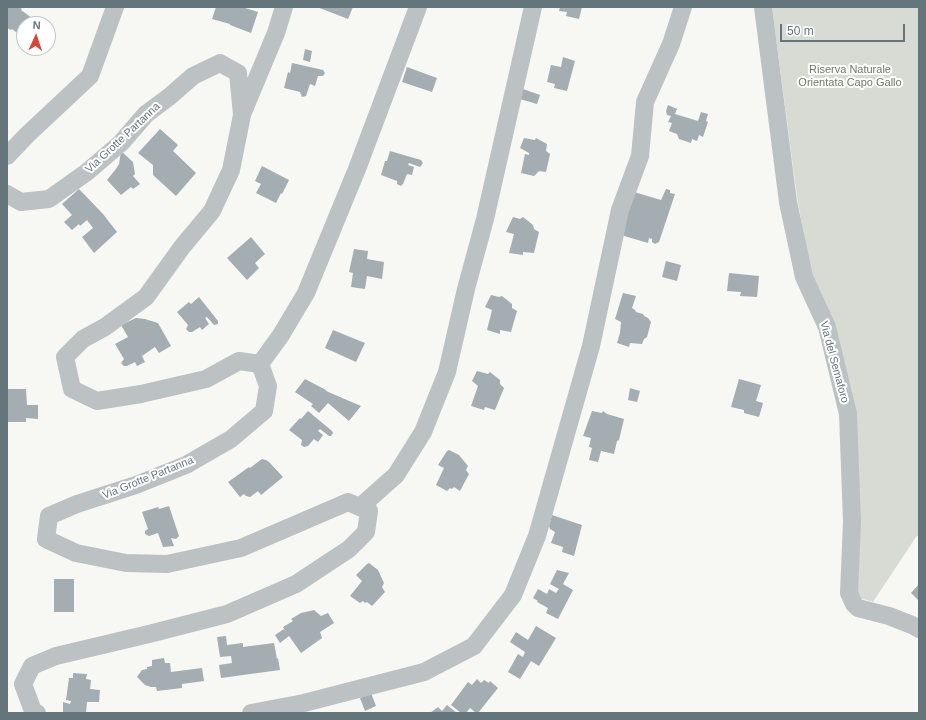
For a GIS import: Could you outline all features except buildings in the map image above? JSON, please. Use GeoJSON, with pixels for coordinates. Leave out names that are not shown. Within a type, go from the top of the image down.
{"type":"FeatureCollection","features":[{"type":"Feature","properties":{"kind":"street"},"geometry":{"type":"LineString","coordinates":[[7,156],[90,76],[115,7]]}},
{"type":"Feature","properties":{"kind":"street"},"geometry":{"type":"LineString","coordinates":[[242,115],[276,33],[284,7]]}},
{"type":"Feature","properties":{"kind":"street"},"geometry":{"type":"LineString","coordinates":[[260,364],[281,335],[306,293],[357,169],[418,7]]}},
{"type":"Feature","properties":{"kind":"street"},"geometry":{"type":"LineString","coordinates":[[37,713],[33,711],[23,684],[32,666],[56,656],[227,614],[296,584],[349,549],[366,532],[368,511],[360,507],[396,475],[423,432],[447,372],[466,289],[485,219],[533,7]]}},
{"type":"Feature","properties":{"kind":"street"},"geometry":{"type":"LineString","coordinates":[[251,713],[304,703],[424,672],[474,646],[513,596],[537,536],[591,346],[620,210],[640,156],[645,102],[671,44],[683,7]]}},
{"type":"Feature","properties":{"kind":"street","name":"Via del Semaforo"},"geometry":{"type":"LineString","coordinates":[[763,7],[788,202],[804,277],[827,327],[848,414],[852,522],[849,593],[854,604],[858,608],[889,616],[919,629]]}},
{"type":"Feature","properties":{"kind":"street","name":"Via Grotte Partanna"},"geometry":{"type":"LineString","coordinates":[[7,194],[21,202],[48,199],[87,172],[121,142],[146,114],[169,97],[193,76],[220,63],[238,73],[242,115],[231,170],[212,211],[182,247],[146,297],[105,327],[83,340],[65,357],[72,389],[97,401],[141,394],[206,379],[239,361],[260,364],[268,386],[264,411],[231,439],[186,465],[136,485],[77,504],[49,516],[46,540],[76,553],[126,563],[166,564],[241,548],[348,502],[360,507]]}},
{"type":"Feature","properties":{"kind":"green space","name":"Riserva Naturale Orientata Capo Gallo"},"geometry":{"type":"Polygon","coordinates":[[[772,7],[919,7],[919,535],[916,537],[873,602],[860,598],[856,588],[854,411],[811,275],[797,197],[772,7]]]}}]}
